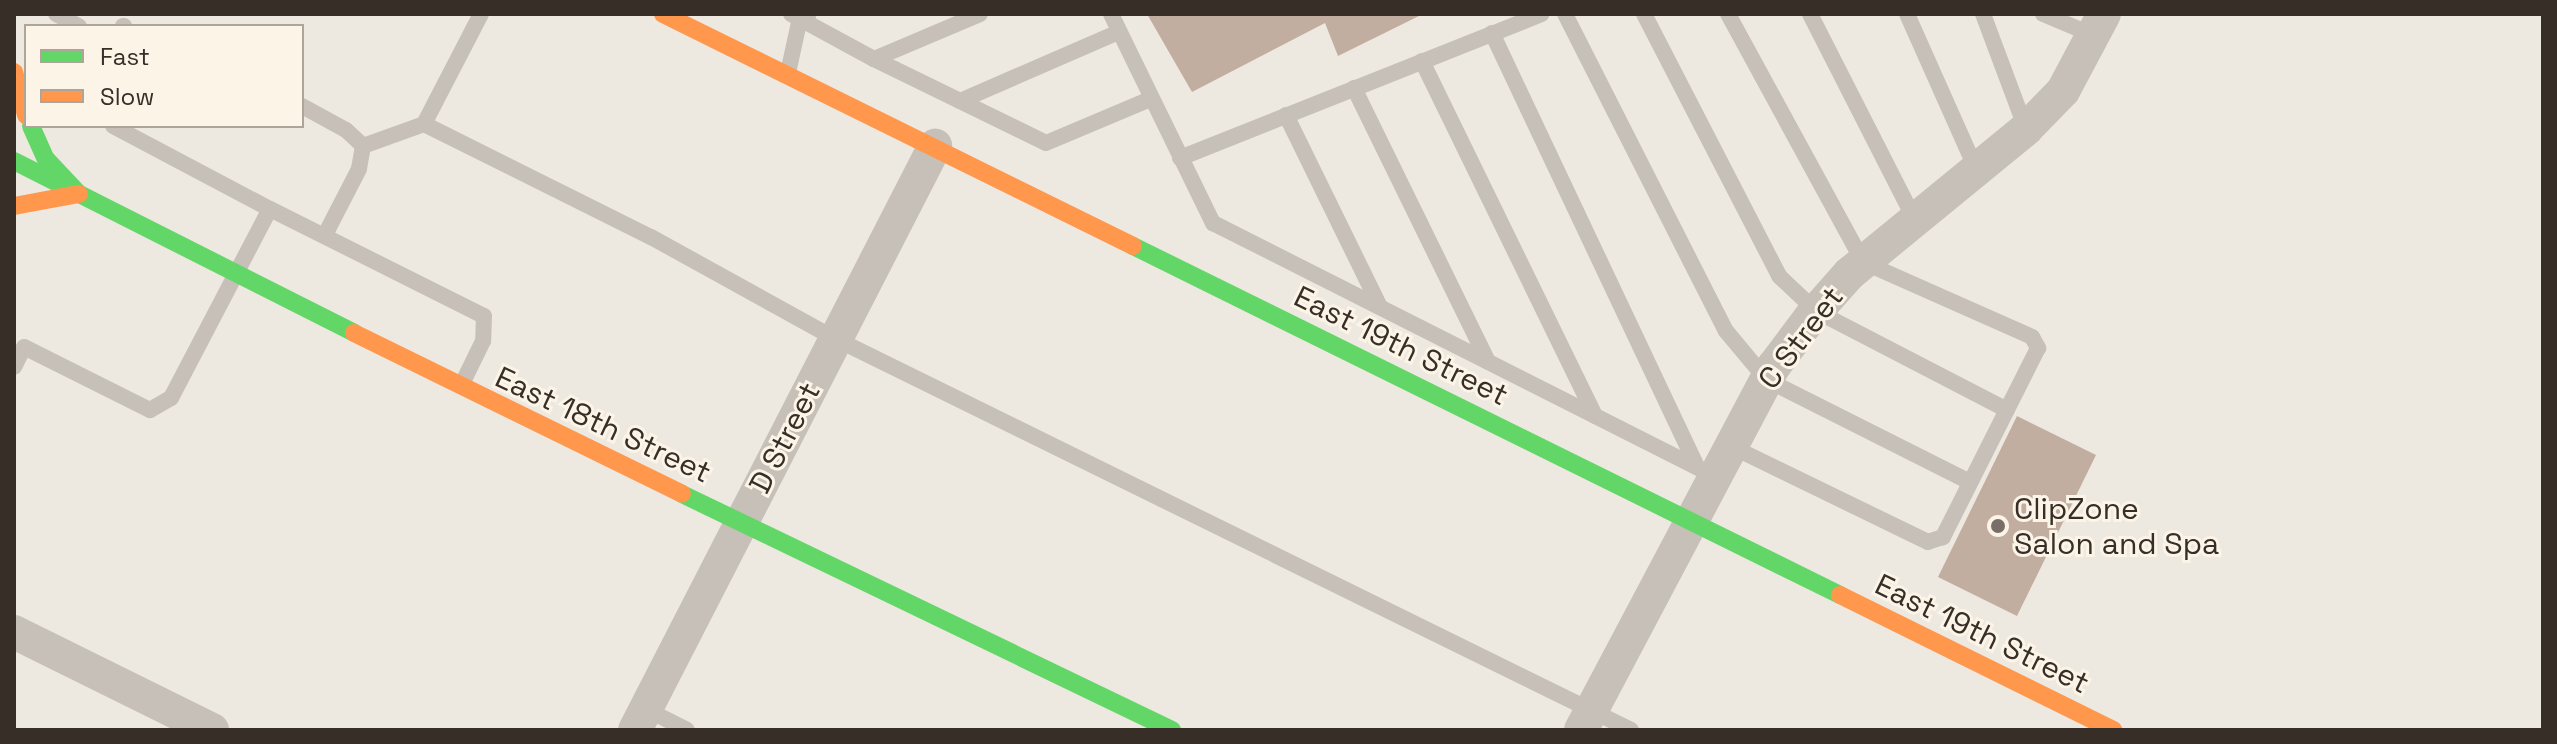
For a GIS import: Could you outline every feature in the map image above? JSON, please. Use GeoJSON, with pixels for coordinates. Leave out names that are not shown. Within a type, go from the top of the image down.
{"type":"FeatureCollection","features":[{"type":"Feature","properties":{"kind":"street","name":"East 19th Street"},"geometry":{"type":"LineString","coordinates":[[663,14],[2113,730]]}},
{"type":"Feature","properties":{"kind":"street","name":"C Street"},"geometry":{"type":"LineString","coordinates":[[1586,720],[1689,520],[1714,463],[1816,311],[1863,262],[2026,129],[2063,91],[2098,24]]}},
{"type":"Feature","properties":{"kind":"street"},"geometry":{"type":"LineString","coordinates":[[14,72],[24,108]]}},
{"type":"Feature","properties":{"kind":"street"},"geometry":{"type":"LineString","coordinates":[[32,128],[46,159],[79,194]]}},
{"type":"Feature","properties":{"kind":"street","name":"D Street"},"geometry":{"type":"LineString","coordinates":[[641,720],[935,146]]}},
{"type":"Feature","properties":{"kind":"street","name":"East 18th Street"},"geometry":{"type":"LineString","coordinates":[[14,161],[460,387],[1172,730]]}},
{"type":"Feature","properties":{"kind":"street"},"geometry":{"type":"LineString","coordinates":[[14,206],[79,194]]}},
{"type":"Feature","properties":{"kind":"street"},"geometry":{"type":"LineString","coordinates":[[14,632],[212,730]]}},
{"type":"Feature","properties":{"kind":"lane"},"geometry":{"type":"LineString","coordinates":[[56,14],[75,24]]}},
{"type":"Feature","properties":{"kind":"lane"},"geometry":{"type":"LineString","coordinates":[[363,146],[424,124],[481,14]]}},
{"type":"Feature","properties":{"kind":"lane"},"geometry":{"type":"LineString","coordinates":[[874,59],[980,14]]}},
{"type":"Feature","properties":{"kind":"lane"},"geometry":{"type":"LineString","coordinates":[[1111,14],[1213,223],[1595,416],[1928,542],[1943,537],[2038,348],[2032,337],[1863,262],[1728,14]]}},
{"type":"Feature","properties":{"kind":"lane"},"geometry":{"type":"LineString","coordinates":[[1180,158],[1541,14]]}},
{"type":"Feature","properties":{"kind":"lane"},"geometry":{"type":"LineString","coordinates":[[1565,14],[1726,331],[1767,380],[1970,482]]}},
{"type":"Feature","properties":{"kind":"lane"},"geometry":{"type":"LineString","coordinates":[[1644,14],[1779,276],[1816,311],[2007,410]]}},
{"type":"Feature","properties":{"kind":"lane"},"geometry":{"type":"LineString","coordinates":[[1810,14],[1914,218]]}},
{"type":"Feature","properties":{"kind":"lane"},"geometry":{"type":"LineString","coordinates":[[1907,14],[1976,169]]}},
{"type":"Feature","properties":{"kind":"lane"},"geometry":{"type":"LineString","coordinates":[[1983,14],[2026,129]]}},
{"type":"Feature","properties":{"kind":"lane"},"geometry":{"type":"LineString","coordinates":[[2043,14],[2098,24]]}},
{"type":"Feature","properties":{"kind":"lane"},"geometry":{"type":"LineString","coordinates":[[788,74],[800,15],[874,59],[1046,143],[1150,99]]}},
{"type":"Feature","properties":{"kind":"lane"},"geometry":{"type":"LineString","coordinates":[[960,101],[1119,32]]}},
{"type":"Feature","properties":{"kind":"lane"},"geometry":{"type":"LineString","coordinates":[[1492,33],[1714,463]]}},
{"type":"Feature","properties":{"kind":"lane"},"geometry":{"type":"LineString","coordinates":[[1422,61],[1595,416]]}},
{"type":"Feature","properties":{"kind":"lane"},"geometry":{"type":"LineString","coordinates":[[1354,88],[1488,362]]}},
{"type":"Feature","properties":{"kind":"lane"},"geometry":{"type":"LineString","coordinates":[[304,107],[346,130],[363,146]]}},
{"type":"Feature","properties":{"kind":"lane"},"geometry":{"type":"LineString","coordinates":[[1286,115],[1380,307]]}},
{"type":"Feature","properties":{"kind":"lane"},"geometry":{"type":"LineString","coordinates":[[424,124],[651,237],[836,339],[1586,720],[1631,730]]}},
{"type":"Feature","properties":{"kind":"lane"},"geometry":{"type":"LineString","coordinates":[[117,128],[484,316],[483,341],[460,387]]}},
{"type":"Feature","properties":{"kind":"lane"},"geometry":{"type":"LineString","coordinates":[[325,235],[359,169],[363,146]]}},
{"type":"Feature","properties":{"kind":"lane"},"geometry":{"type":"LineString","coordinates":[[14,367],[24,347],[150,410],[171,398],[180,388],[270,209]]}},
{"type":"Feature","properties":{"kind":"lane"},"geometry":{"type":"LineString","coordinates":[[641,720],[687,730]]}},
{"type":"Feature","properties":{"kind":"building"},"geometry":{"type":"Polygon","coordinates":[[[1147,14],[1423,14],[1338,56],[1325,23],[1192,92],[1147,14]]]}},
{"type":"Feature","properties":{"kind":"building"},"geometry":{"type":"Polygon","coordinates":[[[2017,416],[2096,455],[2017,616],[1938,577],[2017,416]]]}},
{"type":"Feature","properties":{"kind":"traffic: fast"},"geometry":{"type":"LineString","coordinates":[[32,128],[46,159],[79,194]]}},
{"type":"Feature","properties":{"kind":"traffic: fast"},"geometry":{"type":"LineString","coordinates":[[14,161],[354,333]]}},
{"type":"Feature","properties":{"kind":"traffic: fast"},"geometry":{"type":"LineString","coordinates":[[1133,246],[1840,595]]}},
{"type":"Feature","properties":{"kind":"traffic: fast"},"geometry":{"type":"LineString","coordinates":[[682,494],[1172,730]]}},
{"type":"Feature","properties":{"kind":"traffic: slow"},"geometry":{"type":"LineString","coordinates":[[663,14],[1133,246]]}},
{"type":"Feature","properties":{"kind":"traffic: slow"},"geometry":{"type":"LineString","coordinates":[[14,72],[24,108]]}},
{"type":"Feature","properties":{"kind":"traffic: slow"},"geometry":{"type":"LineString","coordinates":[[14,206],[79,194]]}},
{"type":"Feature","properties":{"kind":"traffic: slow"},"geometry":{"type":"LineString","coordinates":[[354,333],[682,494]]}},
{"type":"Feature","properties":{"kind":"traffic: slow"},"geometry":{"type":"LineString","coordinates":[[1840,595],[2113,730]]}},
{"type":"Feature","properties":{"kind":"place","name":"ClipZone Salon and Spa"},"geometry":{"type":"Point","coordinates":[1998,526]}}]}
